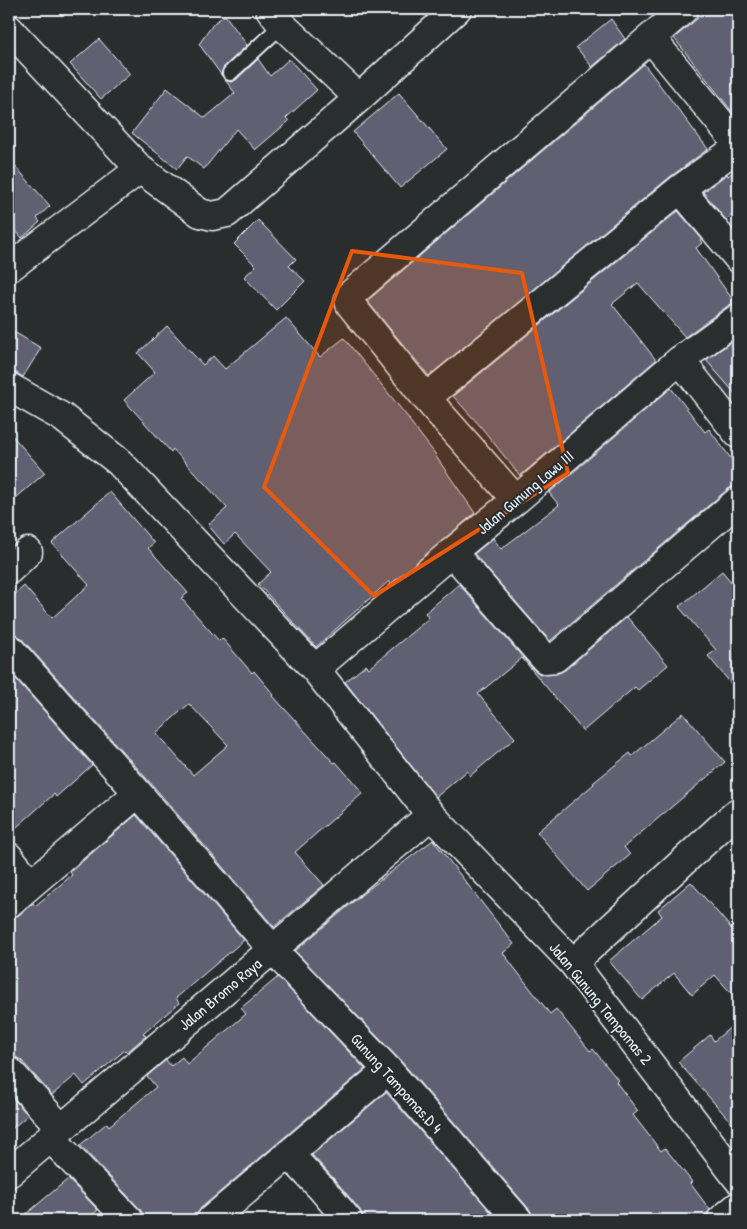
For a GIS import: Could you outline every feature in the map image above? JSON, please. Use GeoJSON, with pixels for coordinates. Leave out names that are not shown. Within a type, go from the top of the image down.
{"type":"FeatureCollection","features":[{"type":"Feature","properties":{"kind":"street"},"geometry":{"type":"LineString","coordinates":[[9,29],[140,169],[200,213],[212,216],[228,214],[458,9]]}},
{"type":"Feature","properties":{"kind":"street"},"geometry":{"type":"LineString","coordinates":[[516,500],[426,398],[350,304],[350,295],[684,9]]}},
{"type":"Feature","properties":{"kind":"street"},"geometry":{"type":"LineString","coordinates":[[276,17],[359,98]]}},
{"type":"Feature","properties":{"kind":"street"},"geometry":{"type":"LineString","coordinates":[[426,398],[680,189],[738,145],[651,38]]}},
{"type":"Feature","properties":{"kind":"street"},"geometry":{"type":"LineString","coordinates":[[9,268],[140,169]]}},
{"type":"Feature","properties":{"kind":"street"},"geometry":{"type":"LineString","coordinates":[[680,189],[738,258]]}},
{"type":"Feature","properties":{"kind":"street","name":"Jalan Gunung Lawu III"},"geometry":{"type":"LineString","coordinates":[[315,669],[680,360],[738,318]]}},
{"type":"Feature","properties":{"kind":"street"},"geometry":{"type":"LineString","coordinates":[[680,360],[738,434]]}},
{"type":"Feature","properties":{"kind":"street","name":"Jalan Gunung Tampomas 2"},"geometry":{"type":"LineString","coordinates":[[9,388],[62,417],[119,462],[315,669],[430,815],[573,964],[738,1179]]}},
{"type":"Feature","properties":{"kind":"street"},"geometry":{"type":"LineString","coordinates":[[452,552],[545,659],[555,658],[738,501]]}},
{"type":"Feature","properties":{"kind":"street"},"geometry":{"type":"LineString","coordinates":[[9,570],[28,552]]}},
{"type":"Feature","properties":{"kind":"street","name":"Gunung Tampomas.D 4"},"geometry":{"type":"LineString","coordinates":[[9,648],[138,793],[273,950],[388,1070],[518,1220]]}},
{"type":"Feature","properties":{"kind":"street"},"geometry":{"type":"LineString","coordinates":[[9,903],[138,793]]}},
{"type":"Feature","properties":{"kind":"street","name":"Jalan Bromo Raya"},"geometry":{"type":"LineString","coordinates":[[9,1173],[430,815]]}},
{"type":"Feature","properties":{"kind":"street"},"geometry":{"type":"LineString","coordinates":[[573,964],[733,827]]}},
{"type":"Feature","properties":{"kind":"street"},"geometry":{"type":"LineString","coordinates":[[9,857],[31,884]]}},
{"type":"Feature","properties":{"kind":"street"},"geometry":{"type":"LineString","coordinates":[[211,1220],[388,1070]]}},
{"type":"Feature","properties":{"kind":"street"},"geometry":{"type":"LineString","coordinates":[[9,1071],[128,1220]]}},
{"type":"Feature","properties":{"kind":"street"},"geometry":{"type":"LineString","coordinates":[[288,1154],[322,1189],[339,1217]]}},
{"type":"Feature","properties":{"kind":"street"},"geometry":{"type":"LineString","coordinates":[[722,1220],[738,1206]]}},
{"type":"Feature","properties":{"kind":"lane"},"geometry":{"type":"LineString","coordinates":[[230,73],[276,17]]}},
{"type":"Feature","properties":{"kind":"highlighted area"},"geometry":{"type":"Polygon","coordinates":[[[352,251],[522,273],[568,473],[374,596],[264,487],[352,251]]]}},
{"type":"Feature","properties":{"kind":"shaded area"},"geometry":{"type":"Polygon","coordinates":[[[738,335],[738,423],[693,370],[738,335]]]}},
{"type":"Feature","properties":{"kind":"building"},"geometry":{"type":"Polygon","coordinates":[[[709,9],[738,9],[738,119],[674,38],[709,9]]]}},
{"type":"Feature","properties":{"kind":"building"},"geometry":{"type":"Polygon","coordinates":[[[225,15],[247,45],[224,67],[222,76],[199,44],[214,23],[225,15]]]}},
{"type":"Feature","properties":{"kind":"building"},"geometry":{"type":"Polygon","coordinates":[[[611,19],[625,39],[592,67],[576,47],[611,19]]]}},
{"type":"Feature","properties":{"kind":"building"},"geometry":{"type":"Polygon","coordinates":[[[99,39],[130,74],[101,99],[70,64],[99,39]]]}},
{"type":"Feature","properties":{"kind":"building"},"geometry":{"type":"Polygon","coordinates":[[[258,59],[270,76],[289,59],[317,90],[286,118],[289,121],[255,150],[236,129],[204,169],[187,156],[177,169],[132,133],[167,88],[205,118],[235,93],[225,80],[231,82],[236,80],[258,59]]]}},
{"type":"Feature","properties":{"kind":"building"},"geometry":{"type":"Polygon","coordinates":[[[644,64],[708,149],[670,177],[429,376],[367,301],[644,64]]]}},
{"type":"Feature","properties":{"kind":"building"},"geometry":{"type":"Polygon","coordinates":[[[399,93],[447,149],[400,188],[353,132],[399,93]]]}},
{"type":"Feature","properties":{"kind":"building"},"geometry":{"type":"Polygon","coordinates":[[[9,159],[50,206],[37,218],[40,222],[22,238],[9,223],[9,159]]]}},
{"type":"Feature","properties":{"kind":"building"},"geometry":{"type":"Polygon","coordinates":[[[738,168],[738,210],[726,220],[703,192],[738,168]]]}},
{"type":"Feature","properties":{"kind":"building"},"geometry":{"type":"Polygon","coordinates":[[[678,211],[702,239],[700,240],[702,243],[696,248],[735,303],[729,305],[685,337],[638,283],[612,304],[656,360],[520,476],[481,427],[453,396],[678,211]]]}},
{"type":"Feature","properties":{"kind":"building"},"geometry":{"type":"Polygon","coordinates":[[[258,220],[296,259],[289,266],[305,281],[276,310],[244,277],[256,266],[234,244],[258,220]]]}},
{"type":"Feature","properties":{"kind":"building"},"geometry":{"type":"Polygon","coordinates":[[[286,318],[320,357],[344,338],[410,420],[475,513],[391,584],[389,581],[316,647],[258,584],[271,572],[235,534],[224,544],[208,525],[227,508],[173,449],[171,452],[124,400],[155,372],[138,353],[167,326],[203,365],[213,356],[225,369],[286,318]]]}},
{"type":"Feature","properties":{"kind":"building"},"geometry":{"type":"Polygon","coordinates":[[[9,329],[41,348],[23,377],[9,371],[9,329]]]}},
{"type":"Feature","properties":{"kind":"building"},"geometry":{"type":"Polygon","coordinates":[[[738,337],[738,397],[706,360],[738,337]]]}},
{"type":"Feature","properties":{"kind":"building"},"geometry":{"type":"Polygon","coordinates":[[[671,388],[705,432],[709,429],[738,468],[738,486],[728,489],[550,641],[474,554],[493,538],[501,549],[559,505],[549,493],[671,388]]]}},
{"type":"Feature","properties":{"kind":"building"},"geometry":{"type":"Polygon","coordinates":[[[9,432],[45,473],[9,504],[9,432]]]}},
{"type":"Feature","properties":{"kind":"building"},"geometry":{"type":"Polygon","coordinates":[[[110,492],[154,543],[148,548],[188,593],[181,598],[219,641],[222,638],[252,673],[254,671],[273,696],[363,793],[295,852],[324,885],[274,927],[155,788],[21,638],[14,633],[9,633],[9,600],[24,586],[52,618],[89,585],[52,543],[110,492]],[[189,704],[156,733],[193,775],[228,745],[189,704]]]}},
{"type":"Feature","properties":{"kind":"building"},"geometry":{"type":"Polygon","coordinates":[[[722,571],[738,590],[738,692],[708,656],[716,650],[679,607],[722,571]]]}},
{"type":"Feature","properties":{"kind":"building"},"geometry":{"type":"Polygon","coordinates":[[[459,584],[533,669],[540,674],[557,674],[565,670],[627,617],[668,665],[638,690],[635,687],[583,731],[522,658],[478,694],[515,738],[470,776],[467,771],[436,797],[345,682],[366,665],[369,668],[429,618],[425,613],[459,584]]]}},
{"type":"Feature","properties":{"kind":"building"},"geometry":{"type":"Polygon","coordinates":[[[9,671],[92,765],[56,797],[54,794],[9,834],[9,671]]]}},
{"type":"Feature","properties":{"kind":"building"},"geometry":{"type":"Polygon","coordinates":[[[683,713],[725,762],[624,847],[630,855],[587,891],[537,832],[593,783],[630,753],[632,756],[683,713]]]}},
{"type":"Feature","properties":{"kind":"building"},"geometry":{"type":"Polygon","coordinates":[[[136,815],[244,940],[176,998],[179,1003],[143,1034],[146,1036],[127,1052],[125,1050],[84,1085],[76,1075],[52,1095],[21,1060],[14,1056],[9,1056],[9,918],[19,915],[33,903],[35,906],[72,875],[70,872],[136,815]]]}},
{"type":"Feature","properties":{"kind":"building"},"geometry":{"type":"Polygon","coordinates":[[[433,840],[514,944],[503,953],[550,1014],[556,1009],[590,1051],[593,1049],[618,1080],[616,1082],[638,1111],[633,1115],[661,1151],[665,1148],[692,1182],[690,1183],[710,1210],[706,1220],[533,1220],[530,1210],[400,1060],[295,951],[366,891],[433,840]]]}},
{"type":"Feature","properties":{"kind":"building"},"geometry":{"type":"Polygon","coordinates":[[[691,882],[738,936],[738,1001],[715,975],[692,995],[674,973],[642,1000],[609,961],[662,916],[658,910],[691,882]]]}},
{"type":"Feature","properties":{"kind":"building"},"geometry":{"type":"Polygon","coordinates":[[[278,977],[365,1069],[201,1208],[196,1220],[144,1220],[140,1209],[80,1145],[107,1123],[109,1126],[156,1087],[147,1076],[166,1060],[171,1066],[182,1057],[187,1064],[246,1014],[241,1008],[278,977]]]}},
{"type":"Feature","properties":{"kind":"building"},"geometry":{"type":"Polygon","coordinates":[[[738,1021],[738,1130],[678,1062],[710,1035],[714,1041],[738,1021]]]}},
{"type":"Feature","properties":{"kind":"building"},"geometry":{"type":"Polygon","coordinates":[[[386,1092],[498,1220],[363,1220],[360,1210],[312,1155],[386,1092]]]}},
{"type":"Feature","properties":{"kind":"building"},"geometry":{"type":"Polygon","coordinates":[[[9,1094],[28,1115],[9,1131],[9,1094]]]}},
{"type":"Feature","properties":{"kind":"building"},"geometry":{"type":"Polygon","coordinates":[[[68,1179],[98,1210],[86,1220],[19,1220],[68,1179]]]}}]}
